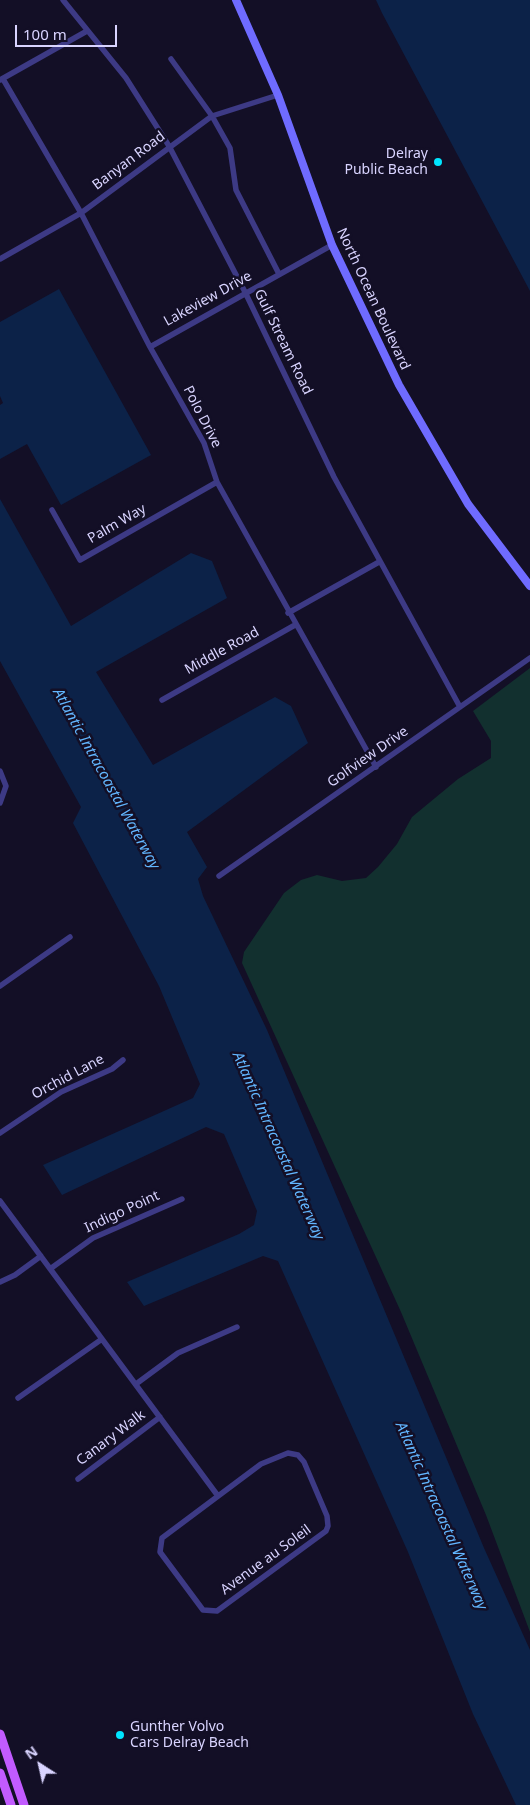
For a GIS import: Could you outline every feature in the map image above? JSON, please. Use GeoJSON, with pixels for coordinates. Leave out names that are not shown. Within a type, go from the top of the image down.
{"type":"FeatureCollection","features":[{"type":"Feature","properties":{"kind":"main road","name":"North Ocean Boulevard"},"geometry":{"type":"LineString","coordinates":[[236,0],[278,95],[332,245],[399,385],[444,466],[488,534],[530,586]]}},
{"type":"Feature","properties":{"kind":"main road"},"geometry":{"type":"LineString","coordinates":[[0,1734],[4,1755],[24,1805]]}},
{"type":"Feature","properties":{"kind":"main road"},"geometry":{"type":"LineString","coordinates":[[0,1769],[16,1783]]}},
{"type":"Feature","properties":{"kind":"main road"},"geometry":{"type":"LineString","coordinates":[[0,1773],[11,1805]]}},
{"type":"Feature","properties":{"kind":"street","name":"Gulf Stream Road"},"geometry":{"type":"LineString","coordinates":[[63,0],[126,78],[170,146],[245,292],[334,477],[460,707]]}},
{"type":"Feature","properties":{"kind":"street"},"geometry":{"type":"LineString","coordinates":[[2,80],[88,31]]}},
{"type":"Feature","properties":{"kind":"street"},"geometry":{"type":"LineString","coordinates":[[171,59],[212,116],[230,148],[236,190],[279,274]]}},
{"type":"Feature","properties":{"kind":"street","name":"Polo Drive"},"geometry":{"type":"LineString","coordinates":[[2,80],[81,213],[150,347],[204,443],[217,482],[288,613],[376,767]]}},
{"type":"Feature","properties":{"kind":"street","name":"Banyan Road"},"geometry":{"type":"LineString","coordinates":[[0,259],[81,213],[212,116],[278,95]]}},
{"type":"Feature","properties":{"kind":"street","name":"Lakeview Drive"},"geometry":{"type":"LineString","coordinates":[[150,347],[245,292],[332,245]]}},
{"type":"Feature","properties":{"kind":"street","name":"Palm Way"},"geometry":{"type":"LineString","coordinates":[[52,510],[80,560],[217,482]]}},
{"type":"Feature","properties":{"kind":"street"},"geometry":{"type":"LineString","coordinates":[[288,613],[379,562]]}},
{"type":"Feature","properties":{"kind":"street","name":"Middle Road"},"geometry":{"type":"LineString","coordinates":[[162,700],[295,625]]}},
{"type":"Feature","properties":{"kind":"street","name":"Golfview Drive"},"geometry":{"type":"LineString","coordinates":[[218,876],[530,658]]}},
{"type":"Feature","properties":{"kind":"street"},"geometry":{"type":"LineString","coordinates":[[0,772],[5,780],[5,791],[0,802]]}},
{"type":"Feature","properties":{"kind":"street"},"geometry":{"type":"LineString","coordinates":[[0,986],[70,937]]}},
{"type":"Feature","properties":{"kind":"street","name":"Orchid Lane"},"geometry":{"type":"LineString","coordinates":[[0,1133],[61,1092],[112,1068],[123,1060]]}},
{"type":"Feature","properties":{"kind":"street","name":"Indigo Point"},"geometry":{"type":"LineString","coordinates":[[50,1269],[93,1238],[182,1199]]}},
{"type":"Feature","properties":{"kind":"street"},"geometry":{"type":"LineString","coordinates":[[0,1201],[218,1496]]}},
{"type":"Feature","properties":{"kind":"street"},"geometry":{"type":"LineString","coordinates":[[0,1282],[15,1275],[41,1256]]}},
{"type":"Feature","properties":{"kind":"street"},"geometry":{"type":"LineString","coordinates":[[136,1384],[178,1353],[237,1327]]}},
{"type":"Feature","properties":{"kind":"street"},"geometry":{"type":"LineString","coordinates":[[18,1398],[102,1339]]}},
{"type":"Feature","properties":{"kind":"street","name":"Canary Walk"},"geometry":{"type":"LineString","coordinates":[[78,1479],[160,1417]]}},
{"type":"Feature","properties":{"kind":"street","name":"Avenue au Soleil"},"geometry":{"type":"LineString","coordinates":[[288,1453],[293,1453],[304,1462],[329,1521],[322,1534],[217,1612],[212,1612],[199,1606],[159,1548],[166,1534],[218,1496],[260,1464],[288,1453]]}},
{"type":"Feature","properties":{"kind":"green space"},"geometry":{"type":"Polygon","coordinates":[[[530,668],[530,1632],[486,1515],[401,1312],[242,963],[244,952],[284,893],[301,880],[317,875],[342,881],[366,878],[397,844],[412,817],[458,779],[491,758],[491,741],[473,711],[530,668]]]}},
{"type":"Feature","properties":{"kind":"water"},"geometry":{"type":"Polygon","coordinates":[[[376,0],[530,0],[530,291],[382,13],[376,0]]]}},
{"type":"Feature","properties":{"kind":"water"},"geometry":{"type":"Polygon","coordinates":[[[59,289],[151,455],[61,505],[27,444],[0,459],[0,405],[3,403],[0,396],[0,322],[59,289]]]}},
{"type":"Feature","properties":{"kind":"water","name":"Atlantic Intracoastal Waterway"},"geometry":{"type":"Polygon","coordinates":[[[0,499],[71,626],[191,553],[212,561],[227,598],[96,672],[153,765],[275,697],[291,706],[308,743],[187,832],[207,867],[198,879],[203,896],[267,1030],[484,1548],[530,1650],[530,1805],[516,1805],[473,1714],[408,1552],[278,1261],[263,1256],[144,1306],[127,1282],[239,1234],[254,1225],[257,1211],[224,1134],[206,1127],[62,1195],[43,1165],[193,1098],[200,1084],[159,986],[73,823],[81,807],[0,661],[0,499]]]}},
{"type":"Feature","properties":{"kind":"place","name":"Delray Public Beach"},"geometry":{"type":"Point","coordinates":[438,162]}},
{"type":"Feature","properties":{"kind":"place","name":"Gunther Volvo Cars Delray Beach"},"geometry":{"type":"Point","coordinates":[120,1735]}}]}
